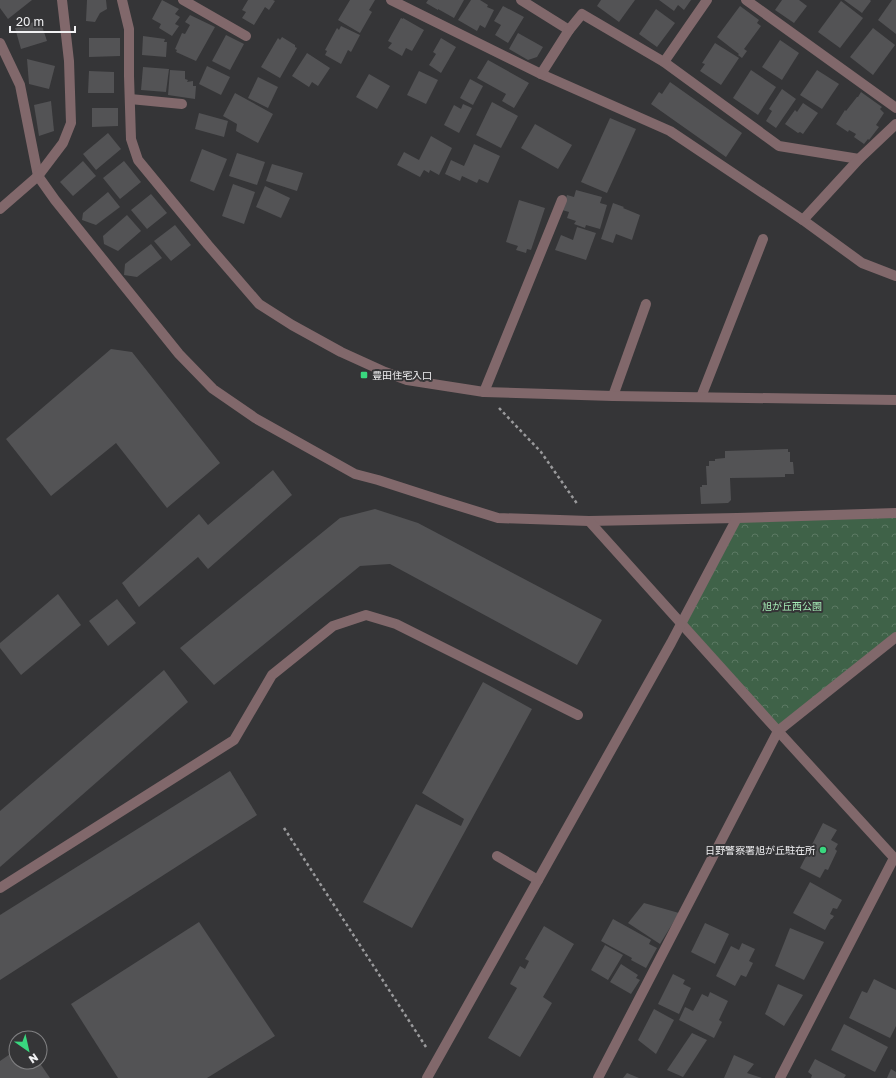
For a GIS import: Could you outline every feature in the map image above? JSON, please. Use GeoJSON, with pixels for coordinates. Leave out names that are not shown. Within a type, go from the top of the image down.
{"type":"FeatureCollection","features":[{"type":"Feature","properties":{"kind":"street"},"geometry":{"type":"LineString","coordinates":[[0,210],[38,176],[63,143],[71,123],[69,61],[62,0]]}},
{"type":"Feature","properties":{"kind":"street"},"geometry":{"type":"LineString","coordinates":[[122,0],[129,29],[131,139],[138,160],[259,304],[292,325],[335,348],[385,372],[407,380],[484,392],[613,396],[896,400]]}},
{"type":"Feature","properties":{"kind":"street"},"geometry":{"type":"LineString","coordinates":[[183,0],[246,36]]}},
{"type":"Feature","properties":{"kind":"street"},"geometry":{"type":"LineString","coordinates":[[391,0],[541,74],[670,131],[804,220],[862,263],[896,276]]}},
{"type":"Feature","properties":{"kind":"street"},"geometry":{"type":"LineString","coordinates":[[521,0],[569,30]]}},
{"type":"Feature","properties":{"kind":"street"},"geometry":{"type":"LineString","coordinates":[[664,62],[707,0]]}},
{"type":"Feature","properties":{"kind":"street"},"geometry":{"type":"LineString","coordinates":[[746,0],[896,108]]}},
{"type":"Feature","properties":{"kind":"street"},"geometry":{"type":"LineString","coordinates":[[541,74],[569,30],[582,14],[664,62],[779,146],[859,159]]}},
{"type":"Feature","properties":{"kind":"street"},"geometry":{"type":"LineString","coordinates":[[0,44],[20,85],[38,176],[65,212],[180,354],[213,389],[255,418],[355,474],[498,518],[589,521],[896,513]]}},
{"type":"Feature","properties":{"kind":"street"},"geometry":{"type":"LineString","coordinates":[[130,99],[182,104]]}},
{"type":"Feature","properties":{"kind":"street"},"geometry":{"type":"LineString","coordinates":[[804,220],[859,159],[896,124]]}},
{"type":"Feature","properties":{"kind":"street"},"geometry":{"type":"LineString","coordinates":[[484,392],[562,200]]}},
{"type":"Feature","properties":{"kind":"street"},"geometry":{"type":"LineString","coordinates":[[701,397],[763,239]]}},
{"type":"Feature","properties":{"kind":"street"},"geometry":{"type":"LineString","coordinates":[[613,396],[646,304]]}},
{"type":"Feature","properties":{"kind":"street"},"geometry":{"type":"LineString","coordinates":[[427,1078],[682,623],[737,518]]}},
{"type":"Feature","properties":{"kind":"street"},"geometry":{"type":"LineString","coordinates":[[589,521],[895,859],[780,1078]]}},
{"type":"Feature","properties":{"kind":"street"},"geometry":{"type":"LineString","coordinates":[[0,888],[234,740],[272,675],[333,626],[366,615],[396,624],[578,715]]}},
{"type":"Feature","properties":{"kind":"street"},"geometry":{"type":"LineString","coordinates":[[598,1078],[778,731],[896,637]]}},
{"type":"Feature","properties":{"kind":"street"},"geometry":{"type":"LineString","coordinates":[[497,856],[538,880]]}},
{"type":"Feature","properties":{"kind":"path"},"geometry":{"type":"LineString","coordinates":[[484,392],[541,452],[589,521]]}},
{"type":"Feature","properties":{"kind":"path"},"geometry":{"type":"LineString","coordinates":[[284,828],[436,1063]]}},
{"type":"Feature","properties":{"kind":"green space","name":"旭が丘西公園"},"geometry":{"type":"Polygon","coordinates":[[[896,513],[896,637],[778,731],[682,623],[737,518],[896,513]]]}},
{"type":"Feature","properties":{"kind":"building"},"geometry":{"type":"Polygon","coordinates":[[[0,0],[32,0],[8,19],[0,8],[0,0]]]}},
{"type":"Feature","properties":{"kind":"building"},"geometry":{"type":"Polygon","coordinates":[[[87,0],[106,0],[107,9],[100,13],[95,22],[86,21],[87,0]]]}},
{"type":"Feature","properties":{"kind":"building"},"geometry":{"type":"Polygon","coordinates":[[[162,0],[179,9],[175,14],[180,17],[175,24],[179,26],[172,36],[159,28],[161,24],[152,19],[162,0]]]}},
{"type":"Feature","properties":{"kind":"building"},"geometry":{"type":"Polygon","coordinates":[[[248,0],[275,1],[269,10],[265,7],[254,25],[242,18],[246,12],[242,10],[248,0]]]}},
{"type":"Feature","properties":{"kind":"building"},"geometry":{"type":"Polygon","coordinates":[[[350,0],[375,0],[369,10],[372,12],[360,33],[338,20],[350,0]]]}},
{"type":"Feature","properties":{"kind":"building"},"geometry":{"type":"Polygon","coordinates":[[[428,0],[464,0],[454,18],[426,3],[428,0]]]}},
{"type":"Feature","properties":{"kind":"building"},"geometry":{"type":"Polygon","coordinates":[[[471,0],[480,0],[488,5],[487,7],[494,10],[485,28],[480,25],[477,31],[458,20],[471,0]]]}},
{"type":"Feature","properties":{"kind":"building"},"geometry":{"type":"Polygon","coordinates":[[[601,0],[635,0],[619,22],[597,6],[601,0]]]}},
{"type":"Feature","properties":{"kind":"building"},"geometry":{"type":"Polygon","coordinates":[[[659,0],[691,0],[684,10],[678,5],[674,11],[659,0]]]}},
{"type":"Feature","properties":{"kind":"building"},"geometry":{"type":"Polygon","coordinates":[[[782,0],[799,0],[807,6],[794,23],[775,10],[782,0]]]}},
{"type":"Feature","properties":{"kind":"building"},"geometry":{"type":"Polygon","coordinates":[[[844,0],[870,0],[871,1],[862,13],[844,0]]]}},
{"type":"Feature","properties":{"kind":"building"},"geometry":{"type":"Polygon","coordinates":[[[892,0],[896,0],[896,34],[878,20],[892,0]]]}},
{"type":"Feature","properties":{"kind":"building"},"geometry":{"type":"Polygon","coordinates":[[[841,1],[863,18],[840,48],[818,32],[841,1]]]}},
{"type":"Feature","properties":{"kind":"building"},"geometry":{"type":"Polygon","coordinates":[[[503,6],[524,17],[508,43],[495,35],[501,25],[494,21],[503,6]]]}},
{"type":"Feature","properties":{"kind":"building"},"geometry":{"type":"Polygon","coordinates":[[[740,6],[759,20],[757,23],[761,26],[744,49],[747,51],[742,58],[717,37],[740,6]]]}},
{"type":"Feature","properties":{"kind":"building"},"geometry":{"type":"Polygon","coordinates":[[[656,9],[675,23],[657,47],[639,34],[656,9]]]}},
{"type":"Feature","properties":{"kind":"building"},"geometry":{"type":"Polygon","coordinates":[[[190,15],[215,27],[196,61],[176,52],[177,50],[175,49],[182,33],[185,34],[190,25],[185,22],[190,15]]]}},
{"type":"Feature","properties":{"kind":"building"},"geometry":{"type":"Polygon","coordinates":[[[401,18],[424,30],[412,51],[406,48],[402,56],[388,48],[392,43],[388,41],[401,18]]]}},
{"type":"Feature","properties":{"kind":"building"},"geometry":{"type":"Polygon","coordinates":[[[40,20],[47,41],[21,49],[15,28],[40,20]]]}},
{"type":"Feature","properties":{"kind":"building"},"geometry":{"type":"Polygon","coordinates":[[[341,26],[360,35],[351,52],[348,50],[341,64],[325,55],[327,51],[325,50],[337,28],[339,30],[341,26]]]}},
{"type":"Feature","properties":{"kind":"building"},"geometry":{"type":"Polygon","coordinates":[[[873,28],[895,45],[873,75],[850,57],[873,28]]]}},
{"type":"Feature","properties":{"kind":"building"},"geometry":{"type":"Polygon","coordinates":[[[518,33],[543,47],[537,57],[528,60],[509,49],[518,33]]]}},
{"type":"Feature","properties":{"kind":"building"},"geometry":{"type":"Polygon","coordinates":[[[226,35],[244,44],[230,70],[212,61],[226,35]]]}},
{"type":"Feature","properties":{"kind":"building"},"geometry":{"type":"Polygon","coordinates":[[[143,36],[165,39],[164,42],[167,42],[166,57],[142,55],[143,36]]]}},
{"type":"Feature","properties":{"kind":"building"},"geometry":{"type":"Polygon","coordinates":[[[282,37],[295,45],[297,48],[280,78],[261,67],[278,38],[280,40],[282,37]]]}},
{"type":"Feature","properties":{"kind":"building"},"geometry":{"type":"Polygon","coordinates":[[[89,38],[120,38],[120,56],[89,57],[89,38]]]}},
{"type":"Feature","properties":{"kind":"building"},"geometry":{"type":"Polygon","coordinates":[[[441,38],[456,47],[441,73],[429,65],[436,54],[433,52],[441,38]]]}},
{"type":"Feature","properties":{"kind":"building"},"geometry":{"type":"Polygon","coordinates":[[[780,40],[799,53],[782,80],[762,67],[780,40]]]}},
{"type":"Feature","properties":{"kind":"building"},"geometry":{"type":"Polygon","coordinates":[[[715,43],[739,58],[721,85],[700,71],[705,64],[702,63],[715,43]]]}},
{"type":"Feature","properties":{"kind":"building"},"geometry":{"type":"Polygon","coordinates":[[[307,53],[330,68],[318,86],[312,82],[309,87],[292,76],[307,53]]]}},
{"type":"Feature","properties":{"kind":"building"},"geometry":{"type":"Polygon","coordinates":[[[27,59],[55,66],[49,89],[29,84],[27,59]]]}},
{"type":"Feature","properties":{"kind":"building"},"geometry":{"type":"Polygon","coordinates":[[[488,60],[529,83],[514,108],[502,101],[506,94],[477,78],[488,60]]]}},
{"type":"Feature","properties":{"kind":"building"},"geometry":{"type":"Polygon","coordinates":[[[207,66],[230,77],[221,95],[199,84],[207,66]]]}},
{"type":"Feature","properties":{"kind":"building"},"geometry":{"type":"Polygon","coordinates":[[[143,67],[169,69],[166,92],[141,90],[143,67]]]}},
{"type":"Feature","properties":{"kind":"building"},"geometry":{"type":"Polygon","coordinates":[[[170,70],[185,71],[185,79],[188,80],[187,82],[193,81],[193,86],[196,86],[195,99],[168,95],[170,70]]]}},
{"type":"Feature","properties":{"kind":"building"},"geometry":{"type":"Polygon","coordinates":[[[751,70],[776,87],[758,115],[733,98],[751,70]]]}},
{"type":"Feature","properties":{"kind":"building"},"geometry":{"type":"Polygon","coordinates":[[[817,70],[839,84],[822,109],[800,95],[817,70]]]}},
{"type":"Feature","properties":{"kind":"building"},"geometry":{"type":"Polygon","coordinates":[[[89,71],[114,72],[114,93],[88,93],[89,71]]]}},
{"type":"Feature","properties":{"kind":"building"},"geometry":{"type":"Polygon","coordinates":[[[419,71],[438,80],[426,104],[407,95],[419,71]]]}},
{"type":"Feature","properties":{"kind":"building"},"geometry":{"type":"Polygon","coordinates":[[[369,74],[390,86],[377,109],[356,97],[369,74]]]}},
{"type":"Feature","properties":{"kind":"building"},"geometry":{"type":"Polygon","coordinates":[[[258,77],[278,87],[268,108],[248,98],[258,77]]]}},
{"type":"Feature","properties":{"kind":"building"},"geometry":{"type":"Polygon","coordinates":[[[470,79],[483,86],[473,105],[460,98],[470,79]]]}},
{"type":"Feature","properties":{"kind":"building"},"geometry":{"type":"Polygon","coordinates":[[[670,82],[742,133],[726,157],[651,104],[659,92],[662,94],[670,82]]]}},
{"type":"Feature","properties":{"kind":"building"},"geometry":{"type":"Polygon","coordinates":[[[782,89],[796,99],[776,128],[766,121],[772,111],[769,109],[782,89]]]}},
{"type":"Feature","properties":{"kind":"building"},"geometry":{"type":"Polygon","coordinates":[[[861,92],[882,107],[880,109],[884,113],[876,125],[879,127],[864,144],[854,137],[856,134],[849,130],[848,132],[836,124],[845,110],[846,111],[861,92]]]}},
{"type":"Feature","properties":{"kind":"building"},"geometry":{"type":"Polygon","coordinates":[[[235,93],[273,114],[258,143],[236,131],[237,124],[223,116],[235,93]]]}},
{"type":"Feature","properties":{"kind":"building"},"geometry":{"type":"Polygon","coordinates":[[[51,101],[54,131],[39,136],[34,105],[51,101]]]}},
{"type":"Feature","properties":{"kind":"building"},"geometry":{"type":"Polygon","coordinates":[[[492,102],[518,116],[501,148],[476,135],[492,102]]]}},
{"type":"Feature","properties":{"kind":"building"},"geometry":{"type":"Polygon","coordinates":[[[803,103],[818,113],[803,134],[800,132],[798,133],[785,124],[795,110],[797,112],[803,103]]]}},
{"type":"Feature","properties":{"kind":"building"},"geometry":{"type":"Polygon","coordinates":[[[463,104],[472,108],[459,133],[444,125],[454,105],[461,109],[463,104]]]}},
{"type":"Feature","properties":{"kind":"building"},"geometry":{"type":"Polygon","coordinates":[[[92,108],[118,108],[118,126],[92,127],[92,108]]]}},
{"type":"Feature","properties":{"kind":"building"},"geometry":{"type":"Polygon","coordinates":[[[199,113],[228,121],[224,137],[195,129],[199,113]]]}},
{"type":"Feature","properties":{"kind":"building"},"geometry":{"type":"Polygon","coordinates":[[[610,118],[636,129],[607,193],[581,182],[610,118]]]}},
{"type":"Feature","properties":{"kind":"building"},"geometry":{"type":"Polygon","coordinates":[[[535,124],[572,145],[558,169],[521,148],[535,124]]]}},
{"type":"Feature","properties":{"kind":"building"},"geometry":{"type":"Polygon","coordinates":[[[108,133],[121,149],[96,170],[83,154],[108,133]]]}},
{"type":"Feature","properties":{"kind":"building"},"geometry":{"type":"Polygon","coordinates":[[[431,136],[452,148],[439,175],[430,170],[429,173],[424,170],[420,177],[397,165],[404,152],[419,160],[431,136]]]}},
{"type":"Feature","properties":{"kind":"building"},"geometry":{"type":"Polygon","coordinates":[[[474,144],[500,156],[488,183],[479,179],[477,183],[462,176],[460,181],[445,174],[451,160],[464,166],[474,144]]]}},
{"type":"Feature","properties":{"kind":"building"},"geometry":{"type":"Polygon","coordinates":[[[202,149],[227,159],[214,191],[190,181],[202,149]]]}},
{"type":"Feature","properties":{"kind":"building"},"geometry":{"type":"Polygon","coordinates":[[[237,153],[265,162],[257,185],[229,176],[237,153]]]}},
{"type":"Feature","properties":{"kind":"building"},"geometry":{"type":"Polygon","coordinates":[[[83,161],[96,176],[73,196],[60,182],[83,161]]]}},
{"type":"Feature","properties":{"kind":"building"},"geometry":{"type":"Polygon","coordinates":[[[124,161],[141,182],[120,199],[103,178],[124,161]]]}},
{"type":"Feature","properties":{"kind":"building"},"geometry":{"type":"Polygon","coordinates":[[[272,164],[303,173],[297,191],[266,181],[272,164]]]}},
{"type":"Feature","properties":{"kind":"building"},"geometry":{"type":"Polygon","coordinates":[[[233,184],[255,192],[244,224],[222,216],[233,184]]]}},
{"type":"Feature","properties":{"kind":"building"},"geometry":{"type":"Polygon","coordinates":[[[265,186],[290,198],[281,218],[256,207],[265,186]]]}},
{"type":"Feature","properties":{"kind":"building"},"geometry":{"type":"Polygon","coordinates":[[[576,190],[602,197],[600,203],[607,205],[600,229],[586,225],[585,228],[574,224],[576,221],[567,218],[569,212],[562,210],[567,195],[574,197],[576,190]]]}},
{"type":"Feature","properties":{"kind":"building"},"geometry":{"type":"Polygon","coordinates":[[[108,192],[120,207],[96,225],[82,220],[83,213],[108,192]]]}},
{"type":"Feature","properties":{"kind":"building"},"geometry":{"type":"Polygon","coordinates":[[[151,194],[167,213],[147,229],[131,210],[151,194]]]}},
{"type":"Feature","properties":{"kind":"building"},"geometry":{"type":"Polygon","coordinates":[[[519,200],[545,208],[531,250],[527,249],[526,253],[516,250],[518,246],[506,242],[519,200]]]}},
{"type":"Feature","properties":{"kind":"building"},"geometry":{"type":"Polygon","coordinates":[[[613,203],[640,215],[632,240],[616,234],[613,243],[601,239],[613,203]]]}},
{"type":"Feature","properties":{"kind":"building"},"geometry":{"type":"Polygon","coordinates":[[[127,215],[141,231],[118,251],[104,244],[103,236],[127,215]]]}},
{"type":"Feature","properties":{"kind":"building"},"geometry":{"type":"Polygon","coordinates":[[[175,225],[191,245],[171,261],[154,241],[175,225]]]}},
{"type":"Feature","properties":{"kind":"building"},"geometry":{"type":"Polygon","coordinates":[[[577,227],[596,233],[586,260],[555,250],[561,235],[573,240],[577,227]]]}},
{"type":"Feature","properties":{"kind":"building"},"geometry":{"type":"Polygon","coordinates":[[[151,244],[162,258],[137,277],[124,275],[125,264],[151,244]]]}},
{"type":"Feature","properties":{"kind":"building"},"geometry":{"type":"Polygon","coordinates":[[[111,349],[132,352],[220,463],[167,508],[116,443],[51,496],[6,439],[111,349]]]}},
{"type":"Feature","properties":{"kind":"building"},"geometry":{"type":"Polygon","coordinates":[[[788,449],[788,452],[790,452],[790,462],[793,462],[794,474],[785,474],[785,477],[730,478],[731,500],[728,503],[701,504],[700,487],[702,487],[702,485],[707,485],[706,466],[709,466],[709,461],[725,458],[725,451],[788,449]]]}},
{"type":"Feature","properties":{"kind":"building"},"geometry":{"type":"Polygon","coordinates":[[[273,470],[292,495],[208,569],[198,557],[139,607],[122,583],[199,514],[208,525],[273,470]]]}},
{"type":"Feature","properties":{"kind":"building"},"geometry":{"type":"Polygon","coordinates":[[[375,509],[418,523],[602,620],[577,665],[390,564],[360,566],[214,685],[180,648],[340,518],[375,509]]]}},
{"type":"Feature","properties":{"kind":"building"},"geometry":{"type":"Polygon","coordinates":[[[58,594],[81,625],[21,675],[0,648],[0,643],[58,594]]]}},
{"type":"Feature","properties":{"kind":"building"},"geometry":{"type":"Polygon","coordinates":[[[117,599],[136,623],[108,646],[89,621],[117,599]]]}},
{"type":"Feature","properties":{"kind":"building"},"geometry":{"type":"Polygon","coordinates":[[[164,670],[188,702],[0,867],[0,811],[164,670]]]}},
{"type":"Feature","properties":{"kind":"building"},"geometry":{"type":"Polygon","coordinates":[[[483,682],[532,709],[412,928],[363,902],[416,804],[461,826],[464,819],[422,793],[483,682]]]}},
{"type":"Feature","properties":{"kind":"building"},"geometry":{"type":"Polygon","coordinates":[[[230,771],[257,815],[0,980],[0,915],[230,771]]]}},
{"type":"Feature","properties":{"kind":"building","name":"日野警察署旭が丘駐在所"},"geometry":{"type":"Polygon","coordinates":[[[823,823],[837,830],[831,840],[838,844],[835,849],[837,851],[828,870],[825,869],[820,878],[800,868],[823,823]]]}},
{"type":"Feature","properties":{"kind":"building"},"geometry":{"type":"Polygon","coordinates":[[[810,882],[842,900],[837,909],[833,908],[830,914],[834,916],[825,930],[793,913],[810,882]]]}},
{"type":"Feature","properties":{"kind":"building"},"geometry":{"type":"Polygon","coordinates":[[[644,903],[679,913],[660,944],[628,923],[644,903]]]}},
{"type":"Feature","properties":{"kind":"building"},"geometry":{"type":"Polygon","coordinates":[[[613,919],[651,940],[649,944],[657,948],[646,968],[631,960],[632,958],[601,941],[613,919]]]}},
{"type":"Feature","properties":{"kind":"building"},"geometry":{"type":"Polygon","coordinates":[[[199,922],[275,1036],[207,1078],[118,1078],[71,1004],[199,922]]]}},
{"type":"Feature","properties":{"kind":"building"},"geometry":{"type":"Polygon","coordinates":[[[705,923],[729,934],[715,964],[691,952],[705,923]]]}},
{"type":"Feature","properties":{"kind":"building"},"geometry":{"type":"Polygon","coordinates":[[[544,926],[574,944],[543,997],[552,1003],[520,1057],[488,1038],[517,988],[510,984],[520,966],[525,969],[529,961],[525,959],[544,926]]]}},
{"type":"Feature","properties":{"kind":"building"},"geometry":{"type":"Polygon","coordinates":[[[790,928],[824,942],[804,980],[775,966],[790,928]]]}},
{"type":"Feature","properties":{"kind":"building"},"geometry":{"type":"Polygon","coordinates":[[[742,943],[755,949],[749,961],[753,963],[746,977],[741,975],[735,986],[716,976],[731,946],[739,950],[742,943]]]}},
{"type":"Feature","properties":{"kind":"building"},"geometry":{"type":"Polygon","coordinates":[[[605,945],[623,955],[608,980],[591,970],[605,945]]]}},
{"type":"Feature","properties":{"kind":"building"},"geometry":{"type":"Polygon","coordinates":[[[621,964],[638,975],[636,978],[640,980],[631,994],[610,982],[621,964]]]}},
{"type":"Feature","properties":{"kind":"building"},"geometry":{"type":"Polygon","coordinates":[[[673,974],[685,980],[683,984],[691,988],[679,1014],[658,1004],[673,974]]]}},
{"type":"Feature","properties":{"kind":"building"},"geometry":{"type":"Polygon","coordinates":[[[874,979],[896,990],[896,1026],[890,1038],[849,1018],[862,991],[867,993],[874,979]]]}},
{"type":"Feature","properties":{"kind":"building"},"geometry":{"type":"Polygon","coordinates":[[[778,984],[803,995],[784,1026],[765,1014],[778,984]]]}},
{"type":"Feature","properties":{"kind":"building"},"geometry":{"type":"Polygon","coordinates":[[[710,992],[728,1001],[719,1020],[722,1022],[714,1038],[679,1020],[685,1007],[693,1011],[702,994],[708,997],[710,992]]]}},
{"type":"Feature","properties":{"kind":"building"},"geometry":{"type":"Polygon","coordinates":[[[654,1009],[674,1020],[656,1054],[638,1040],[654,1009]]]}},
{"type":"Feature","properties":{"kind":"building"},"geometry":{"type":"Polygon","coordinates":[[[844,1024],[888,1047],[875,1072],[831,1050],[844,1024]]]}},
{"type":"Feature","properties":{"kind":"building"},"geometry":{"type":"Polygon","coordinates":[[[692,1033],[707,1040],[683,1077],[667,1070],[692,1033]]]}},
{"type":"Feature","properties":{"kind":"building"},"geometry":{"type":"Polygon","coordinates":[[[734,1055],[754,1064],[747,1073],[762,1078],[724,1078],[734,1055]]]}},
{"type":"Feature","properties":{"kind":"building"},"geometry":{"type":"Polygon","coordinates":[[[8,1056],[8,1070],[44,1070],[50,1078],[0,1078],[0,1061],[8,1056]]]}},
{"type":"Feature","properties":{"kind":"building"},"geometry":{"type":"Polygon","coordinates":[[[815,1059],[846,1075],[844,1078],[811,1078],[812,1075],[808,1072],[815,1059]]]}},
{"type":"Feature","properties":{"kind":"building"},"geometry":{"type":"Polygon","coordinates":[[[891,1069],[896,1072],[896,1078],[887,1078],[891,1069]]]}},
{"type":"Feature","properties":{"kind":"building"},"geometry":{"type":"Polygon","coordinates":[[[627,1073],[639,1078],[623,1078],[627,1073]]]}},
{"type":"Feature","properties":{"kind":"place","name":"豊田住宅入口"},"geometry":{"type":"Point","coordinates":[364,375]}},
{"type":"Feature","properties":{"kind":"place","name":"日野警察署旭が丘駐在所"},"geometry":{"type":"Point","coordinates":[823,850]}}]}
